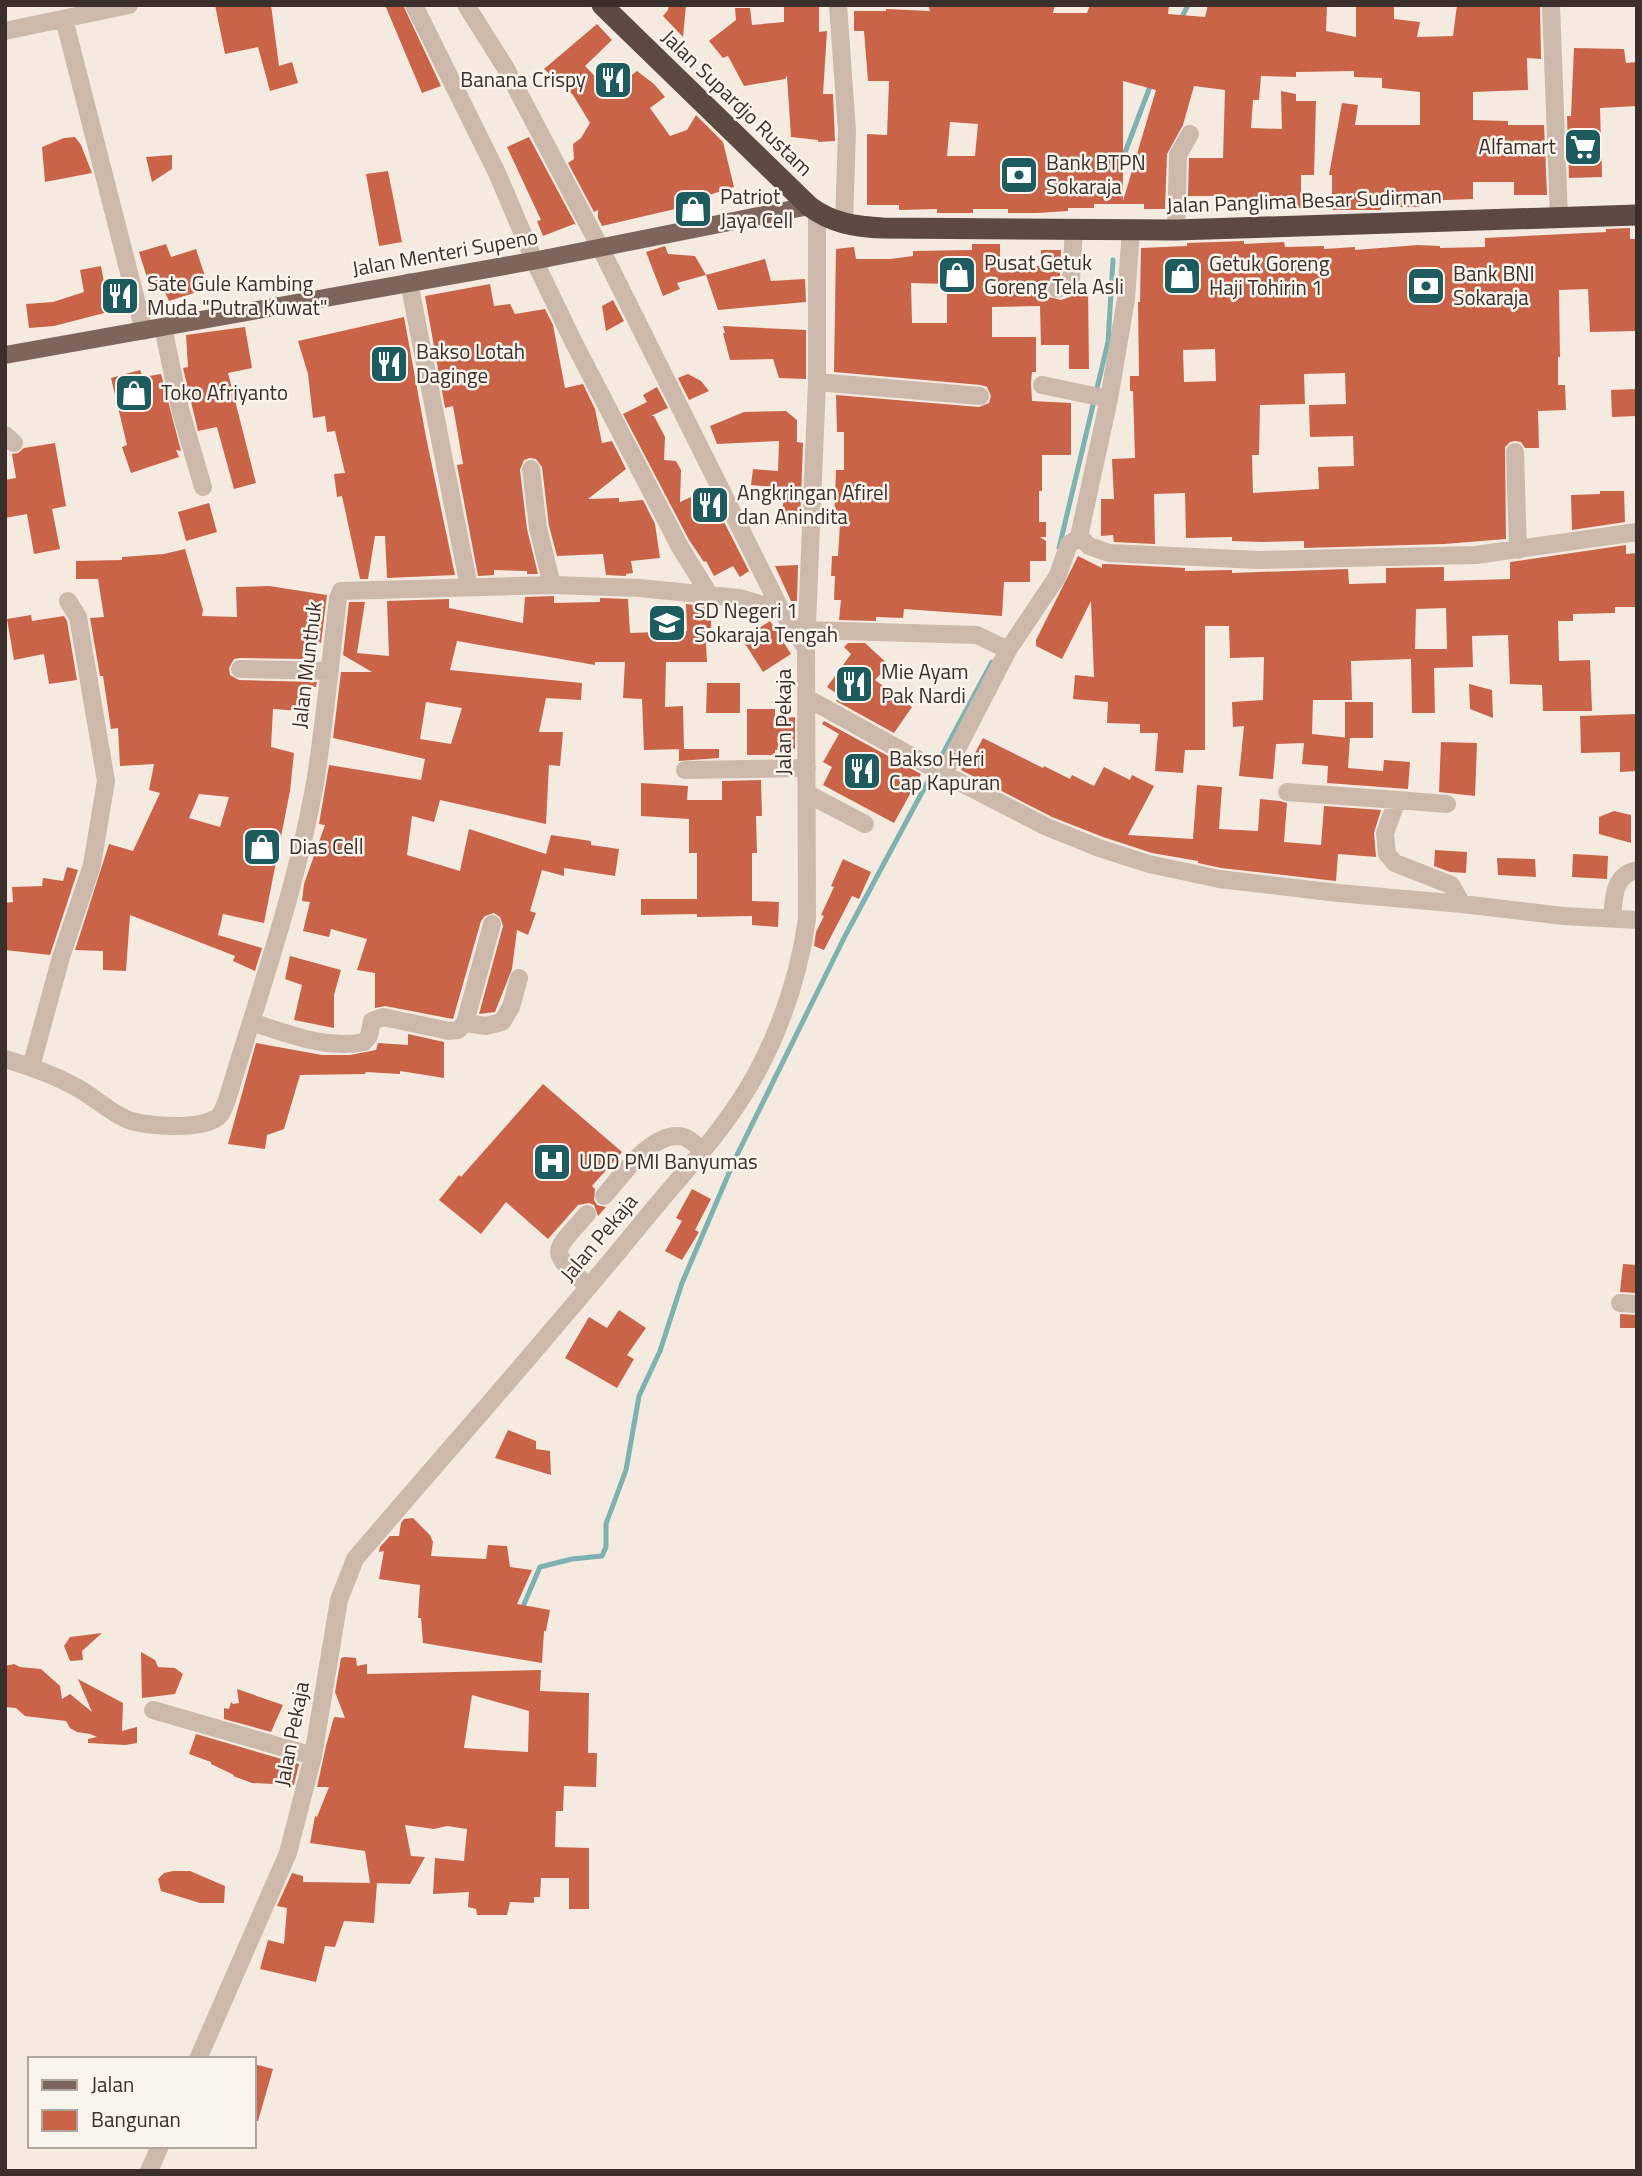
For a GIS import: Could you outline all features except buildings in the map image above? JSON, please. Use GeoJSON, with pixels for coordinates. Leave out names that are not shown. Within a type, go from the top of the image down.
{"type":"FeatureCollection","features":[{"type":"Feature","properties":{"kind":"highway","name":"Jalan Supardjo Rustam"},"geometry":{"type":"LineString","coordinates":[[602,5],[813,209]]}},
{"type":"Feature","properties":{"kind":"highway","name":"Jalan Panglima Besar Sudirman"},"geometry":{"type":"LineString","coordinates":[[813,209],[844,224],[883,228],[1131,230],[1637,215]]}},
{"type":"Feature","properties":{"kind":"main road","name":"Jalan Menteri Supeno"},"geometry":{"type":"LineString","coordinates":[[5,355],[813,209]]}},
{"type":"Feature","properties":{"kind":"street"},"geometry":{"type":"LineString","coordinates":[[5,31],[129,5]]}},
{"type":"Feature","properties":{"kind":"street"},"geometry":{"type":"LineString","coordinates":[[414,5],[497,173],[534,260],[628,449],[680,547],[709,594]]}},
{"type":"Feature","properties":{"kind":"street"},"geometry":{"type":"LineString","coordinates":[[466,5],[505,67],[601,249],[781,610],[807,639],[977,635],[1008,650]]}},
{"type":"Feature","properties":{"kind":"street"},"geometry":{"type":"LineString","coordinates":[[838,5],[847,131],[844,224]]}},
{"type":"Feature","properties":{"kind":"street"},"geometry":{"type":"LineString","coordinates":[[1551,5],[1559,218]]}},
{"type":"Feature","properties":{"kind":"street"},"geometry":{"type":"LineString","coordinates":[[64,19],[144,331]]}},
{"type":"Feature","properties":{"kind":"street"},"geometry":{"type":"LineString","coordinates":[[1176,230],[1178,155],[1190,134]]}},
{"type":"Feature","properties":{"kind":"street","name":"Jalan Pekaja"},"geometry":{"type":"LineString","coordinates":[[199,2057],[288,1853],[313,1756],[339,1600],[355,1559],[589,1287],[734,1110],[756,1074],[790,1000],[801,961],[807,919],[807,639],[817,382],[813,209]]}},
{"type":"Feature","properties":{"kind":"street"},"geometry":{"type":"LineString","coordinates":[[1057,289],[1071,281],[1074,229]]}},
{"type":"Feature","properties":{"kind":"street"},"geometry":{"type":"LineString","coordinates":[[943,773],[1008,650],[1057,577],[1069,544],[1080,537],[1126,299],[1131,230]]}},
{"type":"Feature","properties":{"kind":"street"},"geometry":{"type":"LineString","coordinates":[[409,282],[469,587]]}},
{"type":"Feature","properties":{"kind":"street"},"geometry":{"type":"LineString","coordinates":[[163,327],[180,409],[203,487]]}},
{"type":"Feature","properties":{"kind":"street"},"geometry":{"type":"LineString","coordinates":[[817,382],[979,396]]}},
{"type":"Feature","properties":{"kind":"street"},"geometry":{"type":"LineString","coordinates":[[1042,385],[1106,398]]}},
{"type":"Feature","properties":{"kind":"street"},"geometry":{"type":"LineString","coordinates":[[1515,452],[1518,551]]}},
{"type":"Feature","properties":{"kind":"street"},"geometry":{"type":"LineString","coordinates":[[531,469],[538,528],[552,585]]}},
{"type":"Feature","properties":{"kind":"street"},"geometry":{"type":"LineString","coordinates":[[1080,537],[1089,546],[1109,553],[1259,560],[1476,555],[1637,532]]}},
{"type":"Feature","properties":{"kind":"street","name":"Jalan Munthuk"},"geometry":{"type":"LineString","coordinates":[[31,1067],[75,1086],[127,1119],[154,1125],[203,1125],[219,1116],[227,1100],[277,944],[300,851],[315,778],[341,591],[552,585],[640,588],[739,598],[781,610]]}},
{"type":"Feature","properties":{"kind":"street"},"geometry":{"type":"LineString","coordinates":[[5,1059],[31,1067],[61,957],[92,864],[106,781],[78,617],[68,601]]}},
{"type":"Feature","properties":{"kind":"street"},"geometry":{"type":"LineString","coordinates":[[240,669],[330,671]]}},
{"type":"Feature","properties":{"kind":"street"},"geometry":{"type":"LineString","coordinates":[[807,698],[1047,827],[1149,864],[1219,879],[1338,893],[1564,916],[1637,920]]}},
{"type":"Feature","properties":{"kind":"street"},"geometry":{"type":"LineString","coordinates":[[685,769],[807,768]]}},
{"type":"Feature","properties":{"kind":"street"},"geometry":{"type":"LineString","coordinates":[[1287,792],[1447,804]]}},
{"type":"Feature","properties":{"kind":"street"},"geometry":{"type":"LineString","coordinates":[[808,793],[865,824]]}},
{"type":"Feature","properties":{"kind":"street"},"geometry":{"type":"LineString","coordinates":[[1397,800],[1385,833],[1387,854],[1395,863],[1451,886],[1462,904]]}},
{"type":"Feature","properties":{"kind":"street"},"geometry":{"type":"LineString","coordinates":[[1612,918],[1616,886],[1620,878],[1637,870]]}},
{"type":"Feature","properties":{"kind":"street"},"geometry":{"type":"LineString","coordinates":[[251,1022],[306,1039],[354,1045],[364,1042],[369,1036],[372,1021],[376,1018],[383,1017],[449,1031],[458,1030],[465,1023],[492,924]]}},
{"type":"Feature","properties":{"kind":"street"},"geometry":{"type":"LineString","coordinates":[[465,1023],[485,1026],[502,1022],[511,1007],[519,978]]}},
{"type":"Feature","properties":{"kind":"street"},"geometry":{"type":"LineString","coordinates":[[604,1196],[646,1149],[658,1142],[670,1137],[684,1138],[702,1149]]}},
{"type":"Feature","properties":{"kind":"street"},"geometry":{"type":"LineString","coordinates":[[587,1214],[559,1246],[558,1254],[560,1261],[589,1287]]}},
{"type":"Feature","properties":{"kind":"street"},"geometry":{"type":"LineString","coordinates":[[153,1710],[313,1756]]}},
{"type":"Feature","properties":{"kind":"street"},"geometry":{"type":"LineString","coordinates":[[149,2171],[159,2148]]}},
{"type":"Feature","properties":{"kind":"waterway"},"geometry":{"type":"LineString","coordinates":[[1180,21],[1188,5]]}},
{"type":"Feature","properties":{"kind":"waterway"},"geometry":{"type":"LineString","coordinates":[[1121,163],[1151,84]]}},
{"type":"Feature","properties":{"kind":"waterway"},"geometry":{"type":"LineString","coordinates":[[1059,548],[1108,342],[1113,260]]}},
{"type":"Feature","properties":{"kind":"waterway"},"geometry":{"type":"LineString","coordinates":[[521,1611],[540,1567],[572,1559],[602,1556],[606,1547],[606,1524],[626,1470],[639,1396],[660,1351],[682,1283],[735,1159],[845,936],[992,662]]}},
{"type":"Feature","properties":{"kind":"place","name":"Banana Crispy"},"geometry":{"type":"Point","coordinates":[613,80]}},
{"type":"Feature","properties":{"kind":"place","name":"Alfamart"},"geometry":{"type":"Point","coordinates":[1583,147]}},
{"type":"Feature","properties":{"kind":"place","name":"Bank BTPN Sokaraja"},"geometry":{"type":"Point","coordinates":[1019,175]}},
{"type":"Feature","properties":{"kind":"place","name":"Patriot Jaya Cell"},"geometry":{"type":"Point","coordinates":[693,209]}},
{"type":"Feature","properties":{"kind":"place","name":"Pusat Getuk Goreng Tela Asli"},"geometry":{"type":"Point","coordinates":[957,275]}},
{"type":"Feature","properties":{"kind":"place","name":"Getuk Goreng Haji Tohirin 1"},"geometry":{"type":"Point","coordinates":[1182,276]}},
{"type":"Feature","properties":{"kind":"place","name":"Bank BNI Sokaraja"},"geometry":{"type":"Point","coordinates":[1426,286]}},
{"type":"Feature","properties":{"kind":"place","name":"Sate Gule Kambing Muda \"Putra Kuwat\""},"geometry":{"type":"Point","coordinates":[120,296]}},
{"type":"Feature","properties":{"kind":"place","name":"Bakso Lotah Daginge"},"geometry":{"type":"Point","coordinates":[389,364]}},
{"type":"Feature","properties":{"kind":"place","name":"Toko Afriyanto"},"geometry":{"type":"Point","coordinates":[134,393]}},
{"type":"Feature","properties":{"kind":"place","name":"Angkringan Afirel dan Anindita"},"geometry":{"type":"Point","coordinates":[710,505]}},
{"type":"Feature","properties":{"kind":"place","name":"SD Negeri 1 Sokaraja Tengah"},"geometry":{"type":"Point","coordinates":[667,623]}},
{"type":"Feature","properties":{"kind":"place","name":"Mie Ayam Pak Nardi"},"geometry":{"type":"Point","coordinates":[854,684]}},
{"type":"Feature","properties":{"kind":"place","name":"Bakso Heri Cap Kapuran"},"geometry":{"type":"Point","coordinates":[862,771]}},
{"type":"Feature","properties":{"kind":"place","name":"Dias Cell"},"geometry":{"type":"Point","coordinates":[262,847]}},
{"type":"Feature","properties":{"kind":"place","name":"UDD PMI Banyumas"},"geometry":{"type":"Point","coordinates":[552,1162]}}]}
